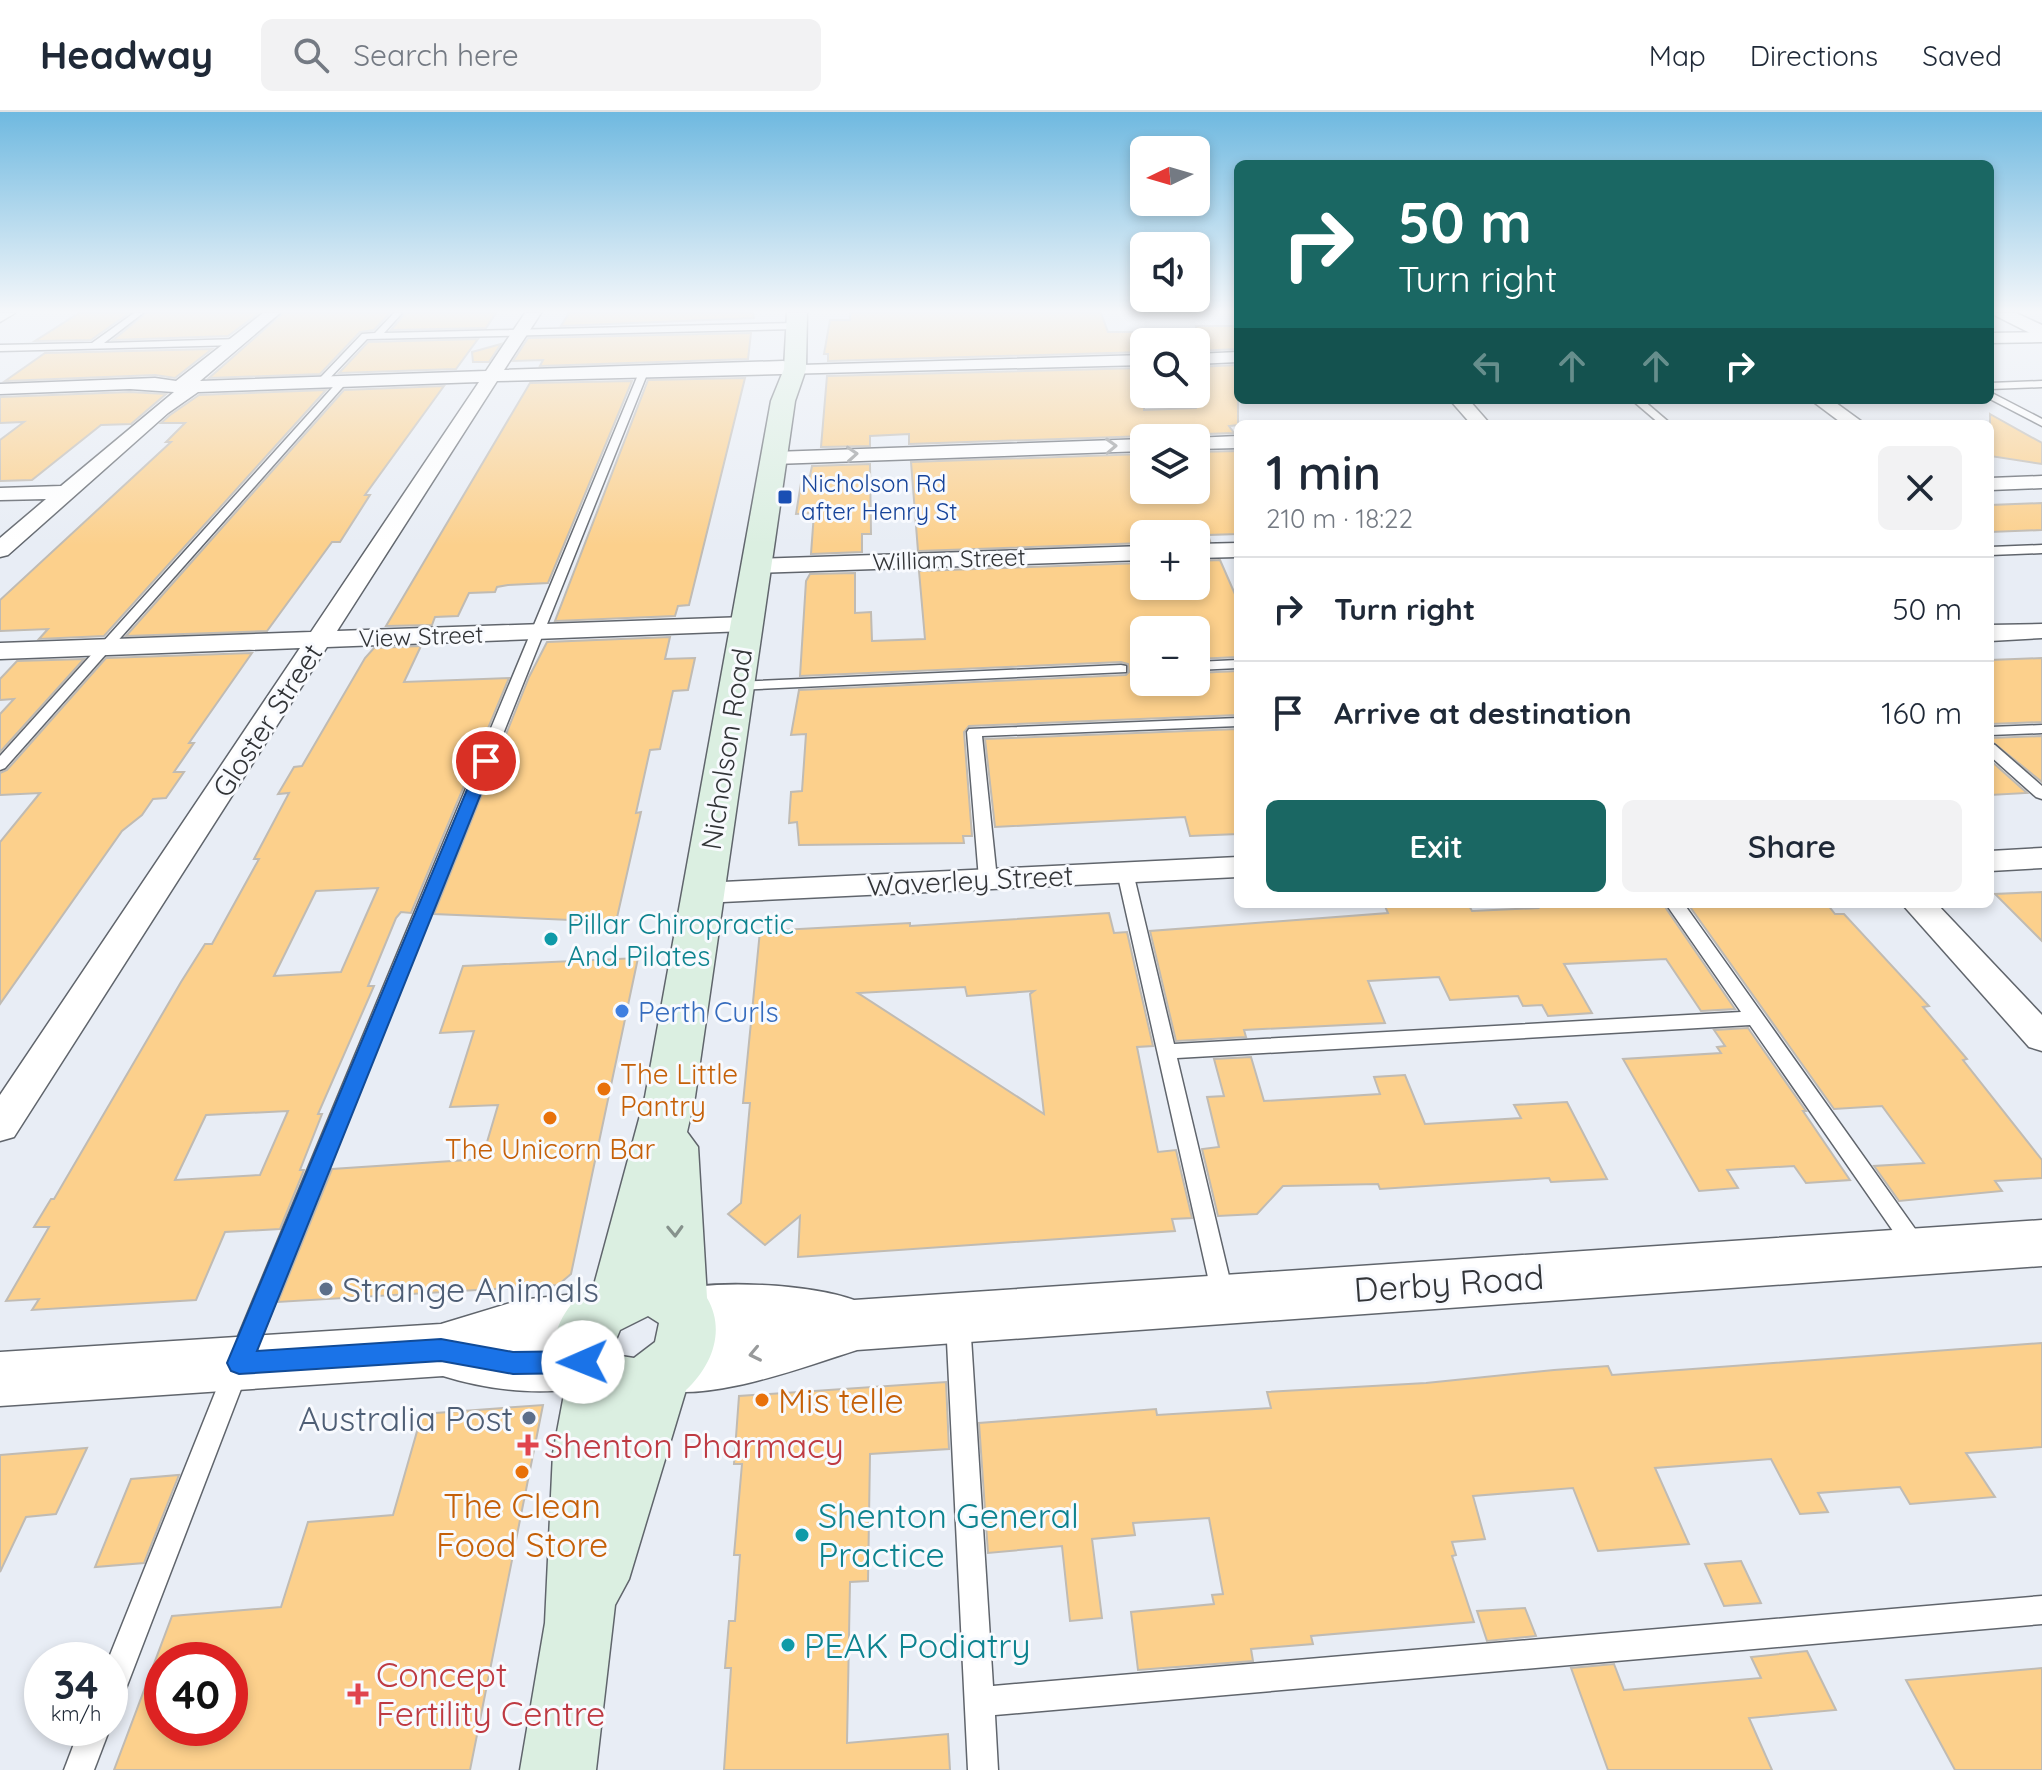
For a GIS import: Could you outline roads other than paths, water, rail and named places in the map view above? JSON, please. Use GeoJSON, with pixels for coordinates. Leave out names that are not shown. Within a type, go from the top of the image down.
{"type":"FeatureCollection","features":[{"type":"Feature","properties":{"kind":"main road","name":"Nicholson Road"},"geometry":{"type":"LineString","coordinates":[[558,1770],[580,1623],[585,1453],[598,1339],[670,1097],[784,390]]}},
{"type":"Feature","properties":{"kind":"main road","name":"Nicholson Road"},"geometry":{"type":"LineString","coordinates":[[670,1097],[682,1306]]}},
{"type":"Feature","properties":{"kind":"main road"},"geometry":{"type":"LineString","coordinates":[[649,1291],[682,1306],[690,1336],[666,1372],[628,1385],[598,1339],[649,1291]]}},
{"type":"Feature","properties":{"kind":"main road","name":"Nicholson Road"},"geometry":{"type":"LineString","coordinates":[[580,1623],[666,1372]]}},
{"type":"Feature","properties":{"kind":"street"},"geometry":{"type":"LineString","coordinates":[[0,550],[183,390]]}},
{"type":"Feature","properties":{"kind":"street","name":"Gloster Street"},"geometry":{"type":"LineString","coordinates":[[0,1126],[482,390]]}},
{"type":"Feature","properties":{"kind":"street"},"geometry":{"type":"LineString","coordinates":[[1464,404],[1478,420]]}},
{"type":"Feature","properties":{"kind":"street"},"geometry":{"type":"LineString","coordinates":[[1826,404],[1850,420]]}},
{"type":"Feature","properties":{"kind":"street"},"geometry":{"type":"LineString","coordinates":[[1210,443],[1234,442]]}},
{"type":"Feature","properties":{"kind":"street"},"geometry":{"type":"LineString","coordinates":[[774,458],[1130,445]]}},
{"type":"Feature","properties":{"kind":"street"},"geometry":{"type":"LineString","coordinates":[[1994,484],[2042,482]]}},
{"type":"Feature","properties":{"kind":"street"},"geometry":{"type":"LineString","coordinates":[[0,494],[65,492]]}},
{"type":"Feature","properties":{"kind":"street"},"geometry":{"type":"LineString","coordinates":[[1210,551],[1234,550]]}},
{"type":"Feature","properties":{"kind":"street","name":"William Street"},"geometry":{"type":"LineString","coordinates":[[755,566],[1130,553]]}},
{"type":"Feature","properties":{"kind":"street","name":"View Street"},"geometry":{"type":"LineString","coordinates":[[0,651],[746,624]]}},
{"type":"Feature","properties":{"kind":"street"},"geometry":{"type":"LineString","coordinates":[[1994,633],[2042,631]]}},
{"type":"Feature","properties":{"kind":"street"},"geometry":{"type":"LineString","coordinates":[[1994,861],[2042,858]]}},
{"type":"Feature","properties":{"kind":"street","name":"Waverley Street"},"geometry":{"type":"LineString","coordinates":[[702,893],[1234,867]]}},
{"type":"Feature","properties":{"kind":"street"},"geometry":{"type":"LineString","coordinates":[[1922,908],[2042,1038]]}},
{"type":"Feature","properties":{"kind":"street","name":"Derby Road"},"geometry":{"type":"LineString","coordinates":[[666,1372],[755,1355],[857,1325],[2042,1243]]}},
{"type":"Feature","properties":{"kind":"street","name":"Derby Road"},"geometry":{"type":"LineString","coordinates":[[682,1306],[759,1310],[857,1325]]}},
{"type":"Feature","properties":{"kind":"street"},"geometry":{"type":"LineString","coordinates":[[0,1379],[441,1350],[513,1363],[598,1339]]}},
{"type":"Feature","properties":{"kind":"lane"},"geometry":{"type":"LineString","coordinates":[[0,765],[335,390]]}},
{"type":"Feature","properties":{"kind":"lane"},"geometry":{"type":"LineString","coordinates":[[128,1645],[239,1363],[636,390]]}},
{"type":"Feature","properties":{"kind":"lane"},"geometry":{"type":"LineString","coordinates":[[1994,397],[2042,423]]}},
{"type":"Feature","properties":{"kind":"lane"},"geometry":{"type":"LineString","coordinates":[[1642,404],[1661,420]]}},
{"type":"Feature","properties":{"kind":"lane"},"geometry":{"type":"LineString","coordinates":[[1994,551],[2042,549]]}},
{"type":"Feature","properties":{"kind":"lane"},"geometry":{"type":"LineString","coordinates":[[1210,665],[1234,664]]}},
{"type":"Feature","properties":{"kind":"lane"},"geometry":{"type":"LineString","coordinates":[[736,686],[1121,669]]}},
{"type":"Feature","properties":{"kind":"lane"},"geometry":{"type":"LineString","coordinates":[[988,879],[974,732],[1234,722]]}},
{"type":"Feature","properties":{"kind":"lane"},"geometry":{"type":"LineString","coordinates":[[1994,731],[2042,729]]}},
{"type":"Feature","properties":{"kind":"lane"},"geometry":{"type":"LineString","coordinates":[[1994,752],[2042,794]]}},
{"type":"Feature","properties":{"kind":"lane"},"geometry":{"type":"LineString","coordinates":[[1125,872],[1222,1299]]}},
{"type":"Feature","properties":{"kind":"lane"},"geometry":{"type":"LineString","coordinates":[[1678,908],[1919,1250]]}},
{"type":"Feature","properties":{"kind":"lane"},"geometry":{"type":"LineString","coordinates":[[1166,1052],[1756,1018]]}},
{"type":"Feature","properties":{"kind":"lane"},"geometry":{"type":"LineString","coordinates":[[958,1317],[983,1770]]}},
{"type":"Feature","properties":{"kind":"lane"},"geometry":{"type":"LineString","coordinates":[[979,1702],[2042,1610]]}},
{"type":"Feature","properties":{"kind":"lane"},"geometry":{"type":"LineString","coordinates":[[79,1770],[88,1746]]}},
{"type":"Feature","properties":{"kind":"place","name":"Nicholson Rd after Henry St"},"geometry":{"type":"Point","coordinates":[785,497]}},
{"type":"Feature","properties":{"kind":"place","name":"Pillar Chiropractic And Pilates"},"geometry":{"type":"Point","coordinates":[551,939]}},
{"type":"Feature","properties":{"kind":"place","name":"Perth Curls"},"geometry":{"type":"Point","coordinates":[622,1011]}},
{"type":"Feature","properties":{"kind":"place","name":"The Little Pantry"},"geometry":{"type":"Point","coordinates":[604,1089]}},
{"type":"Feature","properties":{"kind":"place","name":"The Unicorn Bar"},"geometry":{"type":"Point","coordinates":[550,1118]}},
{"type":"Feature","properties":{"kind":"place","name":"Strange Animals"},"geometry":{"type":"Point","coordinates":[326,1289]}},
{"type":"Feature","properties":{"kind":"place","name":"Mis telle"},"geometry":{"type":"Point","coordinates":[762,1400]}},
{"type":"Feature","properties":{"kind":"place","name":"Australia Post"},"geometry":{"type":"Point","coordinates":[529,1418]}},
{"type":"Feature","properties":{"kind":"place","name":"Shenton Pharmacy"},"geometry":{"type":"Point","coordinates":[528,1445]}},
{"type":"Feature","properties":{"kind":"place","name":"The Clean Food Store"},"geometry":{"type":"Point","coordinates":[522,1472]}},
{"type":"Feature","properties":{"kind":"place","name":"Shenton General Practice"},"geometry":{"type":"Point","coordinates":[802,1535]}},
{"type":"Feature","properties":{"kind":"place","name":"PEAK Podiatry"},"geometry":{"type":"Point","coordinates":[788,1645]}},
{"type":"Feature","properties":{"kind":"place","name":"Concept Fertility Centre"},"geometry":{"type":"Point","coordinates":[358,1694]}}]}
